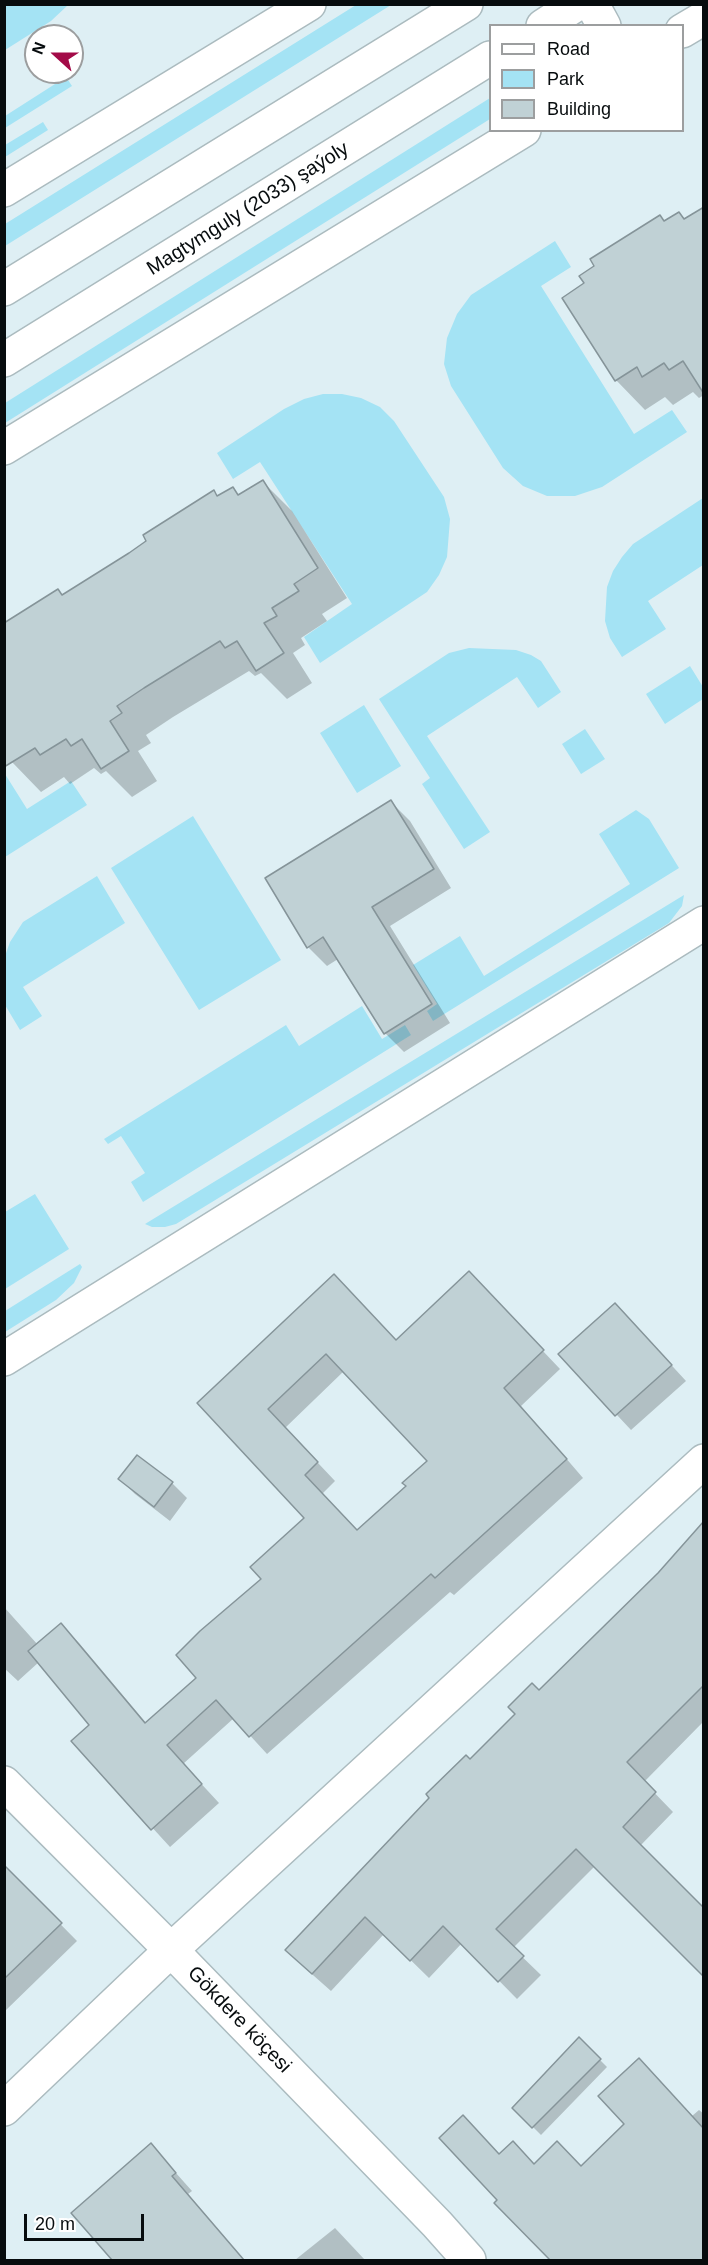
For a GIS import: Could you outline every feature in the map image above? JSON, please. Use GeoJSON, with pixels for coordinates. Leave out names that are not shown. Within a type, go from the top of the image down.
{"type":"FeatureCollection","features":[{"type":"Feature","properties":{"kind":"street"},"geometry":{"type":"LineString","coordinates":[[4,190],[309,4]]}},
{"type":"Feature","properties":{"kind":"street"},"geometry":{"type":"LineString","coordinates":[[4,289],[466,4]]}},
{"type":"Feature","properties":{"kind":"street"},"geometry":{"type":"LineString","coordinates":[[546,24],[577,4]]}},
{"type":"Feature","properties":{"kind":"street"},"geometry":{"type":"LineString","coordinates":[[592,4],[603,24]]}},
{"type":"Feature","properties":{"kind":"street"},"geometry":{"type":"LineString","coordinates":[[684,30],[704,18]]}},
{"type":"Feature","properties":{"kind":"street","name":"Magtymguly (2033) şaýoly"},"geometry":{"type":"LineString","coordinates":[[4,360],[489,59]]}},
{"type":"Feature","properties":{"kind":"street"},"geometry":{"type":"LineString","coordinates":[[4,448],[521,132]]}},
{"type":"Feature","properties":{"kind":"street"},"geometry":{"type":"LineString","coordinates":[[4,1359],[704,923]]}},
{"type":"Feature","properties":{"kind":"street"},"geometry":{"type":"LineString","coordinates":[[4,2109],[171,1950],[704,1461]]}},
{"type":"Feature","properties":{"kind":"street","name":"Gökdere köçesi"},"geometry":{"type":"LineString","coordinates":[[4,1783],[171,1950],[469,2260]]}},
{"type":"Feature","properties":{"kind":"green space"},"geometry":{"type":"Polygon","coordinates":[[[5,4],[68,4],[46,24],[24,24],[24,38],[5,50],[5,4]]]}},
{"type":"Feature","properties":{"kind":"green space"},"geometry":{"type":"Polygon","coordinates":[[[356,5],[391,5],[5,246],[5,224],[356,5]]]}},
{"type":"Feature","properties":{"kind":"green space"},"geometry":{"type":"Polygon","coordinates":[[[55,84],[71,84],[72,86],[5,128],[5,116],[55,84]]]}},
{"type":"Feature","properties":{"kind":"green space"},"geometry":{"type":"Polygon","coordinates":[[[489,99],[489,120],[5,423],[5,403],[489,99]]]}},
{"type":"Feature","properties":{"kind":"green space"},"geometry":{"type":"Polygon","coordinates":[[[43,122],[48,130],[5,157],[5,145],[43,122]]]}},
{"type":"Feature","properties":{"kind":"green space"},"geometry":{"type":"Polygon","coordinates":[[[555,241],[571,267],[541,286],[634,434],[672,410],[687,432],[602,487],[575,496],[547,496],[523,486],[503,468],[451,386],[444,364],[447,338],[457,314],[471,295],[555,241]]]}},
{"type":"Feature","properties":{"kind":"green space"},"geometry":{"type":"Polygon","coordinates":[[[323,394],[342,394],[361,398],[380,407],[394,421],[444,497],[450,519],[447,557],[439,575],[427,592],[320,663],[304,637],[352,604],[260,462],[233,479],[217,453],[284,409],[304,399],[323,394]]]}},
{"type":"Feature","properties":{"kind":"green space"},"geometry":{"type":"Polygon","coordinates":[[[703,498],[703,565],[648,601],[666,629],[622,657],[610,638],[605,621],[607,587],[613,571],[633,544],[703,498]]]}},
{"type":"Feature","properties":{"kind":"green space"},"geometry":{"type":"Polygon","coordinates":[[[469,648],[516,650],[531,655],[541,661],[561,692],[538,708],[517,677],[427,736],[490,832],[464,849],[422,784],[430,778],[379,699],[449,653],[469,648]]]}},
{"type":"Feature","properties":{"kind":"green space"},"geometry":{"type":"Polygon","coordinates":[[[690,666],[703,687],[703,699],[665,724],[646,694],[690,666]]]}},
{"type":"Feature","properties":{"kind":"green space"},"geometry":{"type":"Polygon","coordinates":[[[364,705],[401,766],[357,793],[320,733],[364,705]]]}},
{"type":"Feature","properties":{"kind":"green space"},"geometry":{"type":"Polygon","coordinates":[[[585,729],[605,759],[581,774],[562,744],[585,729]]]}},
{"type":"Feature","properties":{"kind":"green space"},"geometry":{"type":"Polygon","coordinates":[[[5,774],[27,809],[71,781],[87,805],[5,857],[5,774]]]}},
{"type":"Feature","properties":{"kind":"green space"},"geometry":{"type":"Polygon","coordinates":[[[636,810],[649,819],[679,868],[433,1021],[427,1011],[437,1004],[413,965],[460,936],[484,976],[630,884],[599,834],[636,810]]]}},
{"type":"Feature","properties":{"kind":"green space"},"geometry":{"type":"Polygon","coordinates":[[[193,816],[281,960],[199,1010],[111,868],[193,816]]]}},
{"type":"Feature","properties":{"kind":"green space"},"geometry":{"type":"Polygon","coordinates":[[[97,876],[125,923],[23,987],[42,1016],[20,1030],[5,1005],[5,956],[10,942],[23,922],[97,876]]]}},
{"type":"Feature","properties":{"kind":"green space"},"geometry":{"type":"Polygon","coordinates":[[[684,895],[682,906],[669,923],[176,1224],[152,1227],[145,1224],[684,895]]]}},
{"type":"Feature","properties":{"kind":"green space"},"geometry":{"type":"Polygon","coordinates":[[[362,1006],[382,1039],[405,1025],[411,1035],[143,1202],[131,1182],[145,1173],[121,1136],[108,1144],[104,1139],[286,1025],[299,1046],[362,1006]]]}},
{"type":"Feature","properties":{"kind":"green space"},"geometry":{"type":"Polygon","coordinates":[[[35,1194],[69,1249],[5,1289],[5,1212],[35,1194]]]}},
{"type":"Feature","properties":{"kind":"green space"},"geometry":{"type":"Polygon","coordinates":[[[80,1264],[82,1267],[74,1283],[56,1300],[5,1332],[5,1311],[80,1264]]]}},
{"type":"Feature","properties":{"kind":"building"},"geometry":{"type":"Polygon","coordinates":[[[704,207],[704,394],[683,361],[669,370],[664,363],[642,377],[637,367],[615,381],[562,298],[584,283],[579,276],[594,266],[590,259],[660,215],[664,221],[679,212],[684,219],[704,207]]]}},
{"type":"Feature","properties":{"kind":"building"},"geometry":{"type":"Polygon","coordinates":[[[263,480],[318,568],[294,584],[299,591],[272,608],[277,616],[264,623],[284,653],[256,671],[237,641],[225,648],[220,641],[144,688],[117,706],[122,713],[110,721],[129,751],[101,769],[82,739],[71,746],[66,739],[40,755],[35,748],[4,767],[4,623],[58,589],[62,595],[129,553],[146,541],[143,535],[214,490],[217,496],[233,487],[238,495],[263,480]]]}},
{"type":"Feature","properties":{"kind":"building"},"geometry":{"type":"Polygon","coordinates":[[[391,800],[434,869],[372,907],[432,1004],[384,1034],[323,937],[307,948],[265,878],[391,800]]]}},
{"type":"Feature","properties":{"kind":"building"},"geometry":{"type":"Polygon","coordinates":[[[469,1271],[544,1350],[504,1388],[567,1459],[435,1578],[431,1574],[249,1737],[216,1700],[167,1745],[202,1784],[151,1830],[71,1741],[89,1725],[28,1651],[61,1623],[145,1723],[196,1678],[176,1655],[200,1631],[261,1579],[250,1567],[304,1518],[197,1403],[334,1274],[396,1340],[469,1271]],[[326,1354],[268,1409],[318,1462],[305,1475],[357,1530],[406,1486],[402,1483],[427,1461],[326,1354]]]}},
{"type":"Feature","properties":{"kind":"building"},"geometry":{"type":"Polygon","coordinates":[[[615,1303],[672,1365],[615,1416],[558,1354],[615,1303]]]}},
{"type":"Feature","properties":{"kind":"building"},"geometry":{"type":"Polygon","coordinates":[[[137,1455],[173,1482],[154,1507],[118,1479],[137,1455]]]}},
{"type":"Feature","properties":{"kind":"building"},"geometry":{"type":"Polygon","coordinates":[[[704,1521],[704,1685],[627,1762],[656,1792],[623,1827],[704,1908],[704,1977],[576,1849],[496,1929],[524,1956],[498,1982],[443,1926],[410,1961],[365,1917],[312,1974],[285,1950],[429,1798],[426,1794],[466,1755],[470,1759],[515,1714],[508,1707],[532,1683],[539,1690],[658,1573],[704,1521]]]}},
{"type":"Feature","properties":{"kind":"building"},"geometry":{"type":"Polygon","coordinates":[[[4,1865],[62,1923],[4,1979],[4,1865]]]}},
{"type":"Feature","properties":{"kind":"building"},"geometry":{"type":"Polygon","coordinates":[[[579,2037],[601,2059],[532,2128],[512,2108],[579,2037]]]}},
{"type":"Feature","properties":{"kind":"building"},"geometry":{"type":"Polygon","coordinates":[[[639,2058],[704,2129],[704,2260],[550,2260],[494,2203],[497,2200],[439,2138],[463,2115],[499,2154],[513,2141],[534,2164],[557,2141],[581,2166],[624,2124],[598,2096],[639,2058]]]}},
{"type":"Feature","properties":{"kind":"building"},"geometry":{"type":"Polygon","coordinates":[[[151,2143],[176,2173],[172,2176],[244,2260],[112,2260],[71,2213],[151,2143]]]}}]}
